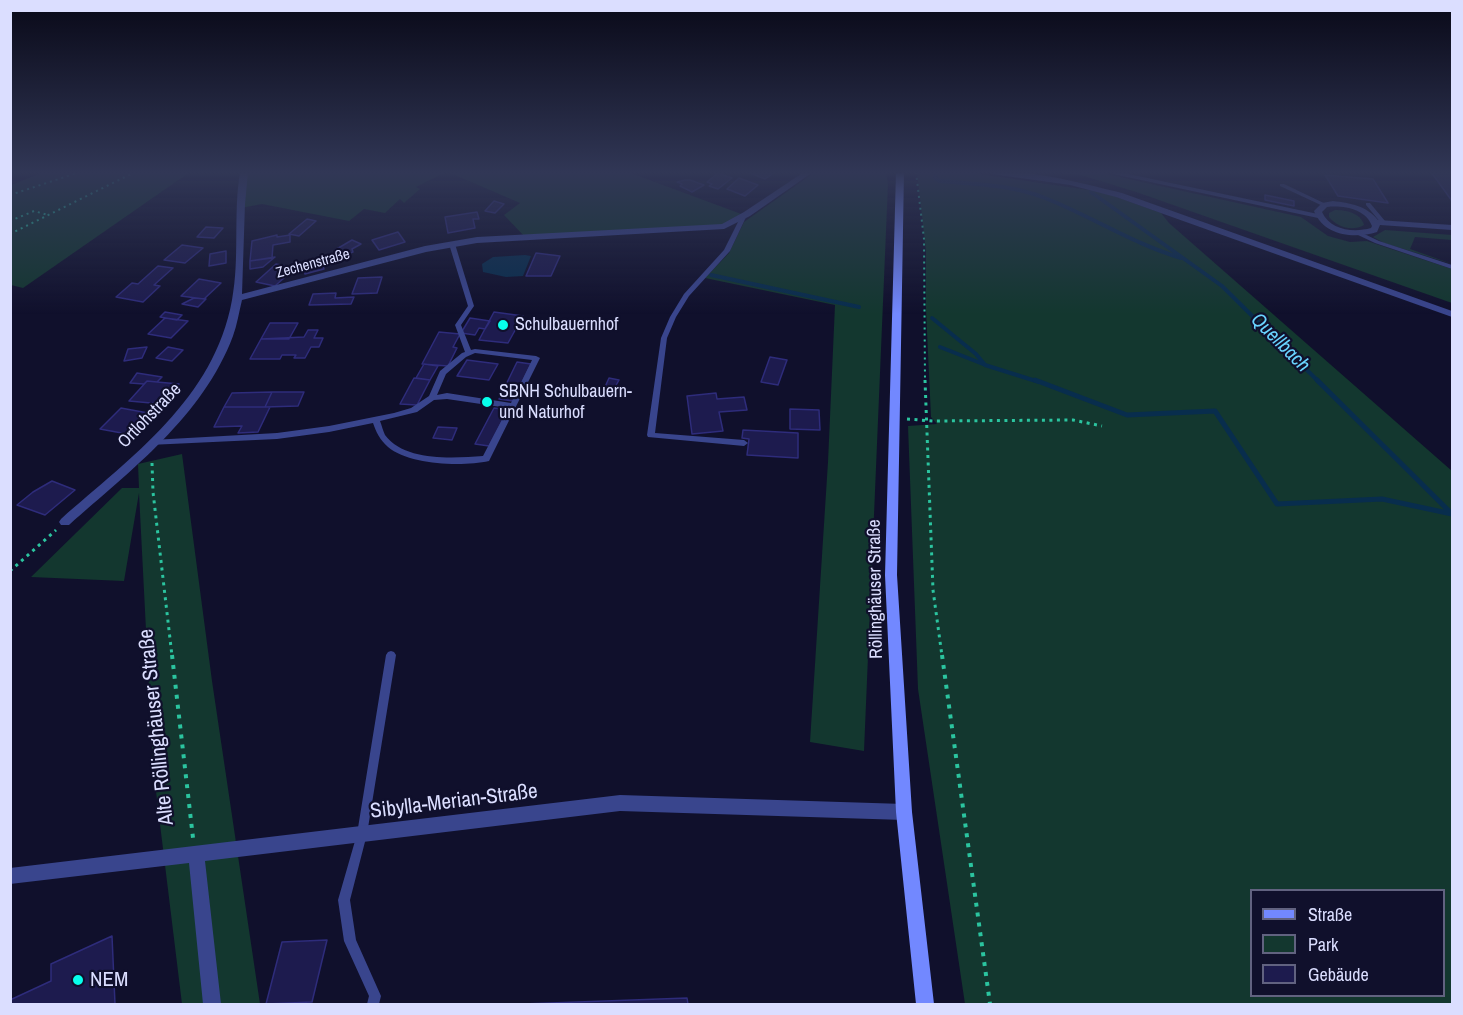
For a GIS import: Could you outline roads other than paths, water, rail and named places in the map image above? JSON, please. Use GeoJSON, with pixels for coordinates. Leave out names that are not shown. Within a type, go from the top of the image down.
{"type":"FeatureCollection","features":[{"type":"Feature","properties":{"kind":"main road","name":"Röllinghäuser Straße"},"geometry":{"type":"LineString","coordinates":[[899,219],[891,575],[904,812],[925,1005]]}},
{"type":"Feature","properties":{"kind":"street","name":"Ortlohstraße"},"geometry":{"type":"LineString","coordinates":[[65,522],[182,415],[202,388],[233,326],[238,298],[239,219]]}},
{"type":"Feature","properties":{"kind":"street","name":"Zechenstraße"},"geometry":{"type":"LineString","coordinates":[[238,298],[425,249],[453,244],[524,236],[724,226],[736,219]]}},
{"type":"Feature","properties":{"kind":"street"},"geometry":{"type":"LineString","coordinates":[[1187,219],[1452,314]]}},
{"type":"Feature","properties":{"kind":"street"},"geometry":{"type":"LineString","coordinates":[[1322,219],[1330,226],[1360,234],[1374,230],[1379,222]]}},
{"type":"Feature","properties":{"kind":"street"},"geometry":{"type":"LineString","coordinates":[[1375,219],[1379,222],[1452,228]]}},
{"type":"Feature","properties":{"kind":"street","name":"Sibylla-Merian-Straße"},"geometry":{"type":"LineString","coordinates":[[10,876],[620,803],[904,812]]}},
{"type":"Feature","properties":{"kind":"street"},"geometry":{"type":"LineString","coordinates":[[195,854],[212,1005]]}},
{"type":"Feature","properties":{"kind":"lane"},"geometry":{"type":"LineString","coordinates":[[742,219],[727,251],[686,295],[664,338],[651,435],[744,443]]}},
{"type":"Feature","properties":{"kind":"lane"},"geometry":{"type":"LineString","coordinates":[[1360,234],[1452,267]]}},
{"type":"Feature","properties":{"kind":"lane"},"geometry":{"type":"LineString","coordinates":[[453,244],[471,306],[458,325],[469,353]]}},
{"type":"Feature","properties":{"kind":"lane"},"geometry":{"type":"LineString","coordinates":[[376,420],[383,438],[392,446],[420,458],[456,461],[486,459],[536,358],[475,351],[469,353],[443,373],[432,398]]}},
{"type":"Feature","properties":{"kind":"lane"},"geometry":{"type":"LineString","coordinates":[[152,443],[277,436],[376,420],[414,410],[432,398],[447,396],[513,406]]}},
{"type":"Feature","properties":{"kind":"lane"},"geometry":{"type":"LineString","coordinates":[[373,1005],[375,996],[350,941],[344,900],[362,834],[391,655]]}},
{"type":"Feature","properties":{"kind":"water"},"geometry":{"type":"Polygon","coordinates":[[[531,256],[523,276],[506,277],[483,272],[482,264],[493,257],[531,256]]]}},
{"type":"Feature","properties":{"kind":"waterway"},"geometry":{"type":"LineString","coordinates":[[1092,219],[1129,238],[1181,258]]}},
{"type":"Feature","properties":{"kind":"waterway","name":"Quellbach"},"geometry":{"type":"LineString","coordinates":[[1129,219],[1222,286],[1319,382]]}},
{"type":"Feature","properties":{"kind":"waterway"},"geometry":{"type":"LineString","coordinates":[[711,275],[859,307]]}},
{"type":"Feature","properties":{"kind":"waterway"},"geometry":{"type":"LineString","coordinates":[[932,318],[976,354],[985,365],[1039,382]]}},
{"type":"Feature","properties":{"kind":"waterway"},"geometry":{"type":"LineString","coordinates":[[940,347],[983,364]]}},
{"type":"Feature","properties":{"kind":"waterway"},"geometry":{"type":"LineString","coordinates":[[1035,380],[1127,415],[1215,411],[1277,504],[1382,499],[1452,514],[1317,380]]}},
{"type":"Feature","properties":{"kind":"place","name":"Schulbauernhof"},"geometry":{"type":"Point","coordinates":[503,325]}},
{"type":"Feature","properties":{"kind":"place","name":"SBNH Schulbauern- und Naturhof"},"geometry":{"type":"Point","coordinates":[487,402]}},
{"type":"Feature","properties":{"kind":"place","name":"NEM"},"geometry":{"type":"Point","coordinates":[78,980]}}]}
